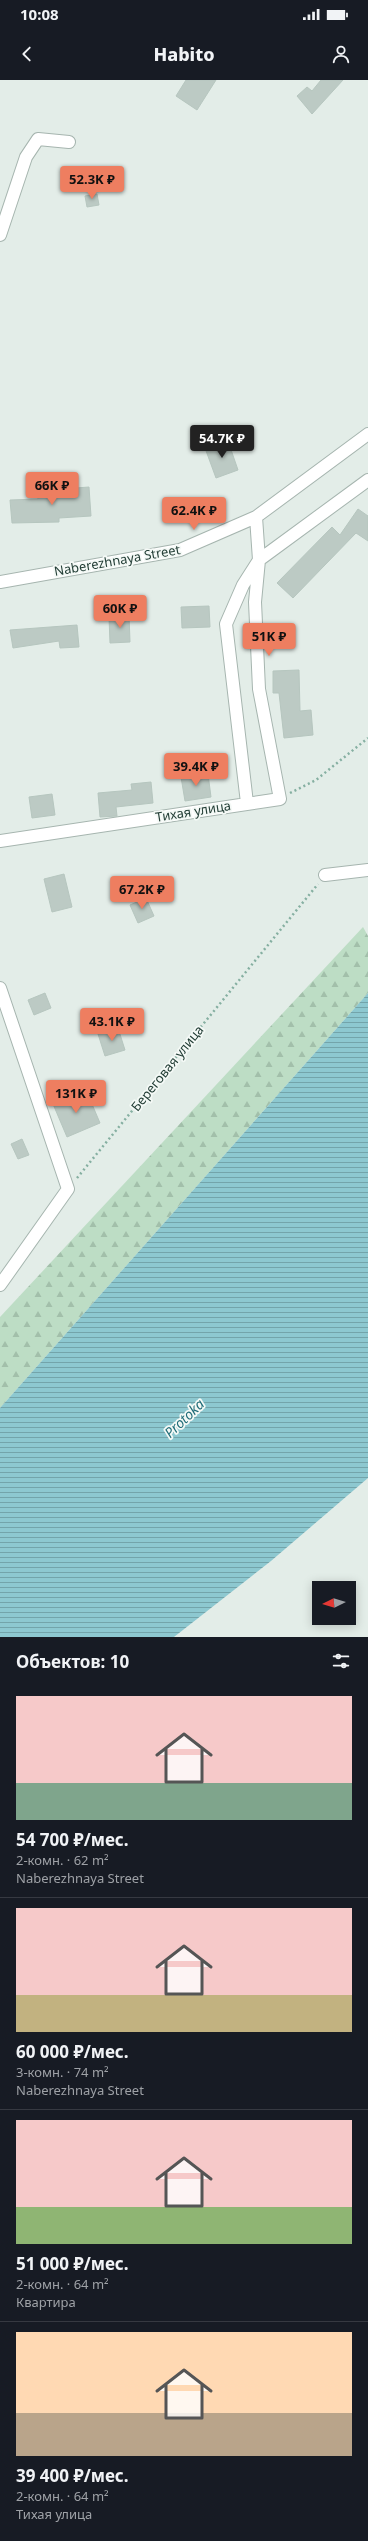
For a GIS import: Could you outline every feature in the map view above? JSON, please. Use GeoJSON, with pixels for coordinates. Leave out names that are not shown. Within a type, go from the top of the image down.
{"type":"FeatureCollection","features":[{"type":"Feature","properties":{"kind":"street"},"geometry":{"type":"LineString","coordinates":[[0,235],[26,157],[38,139],[69,142]]}},
{"type":"Feature","properties":{"kind":"street","name":"Naberezhnaya Street"},"geometry":{"type":"LineString","coordinates":[[0,582],[180,550],[256,517],[368,434]]}},
{"type":"Feature","properties":{"kind":"street"},"geometry":{"type":"LineString","coordinates":[[247,803],[226,624],[243,585],[259,560],[368,480]]}},
{"type":"Feature","properties":{"kind":"street"},"geometry":{"type":"LineString","coordinates":[[256,517],[259,560],[255,602],[259,689],[280,799]]}},
{"type":"Feature","properties":{"kind":"street","name":"Тихая улица"},"geometry":{"type":"LineString","coordinates":[[0,841],[280,799]]}},
{"type":"Feature","properties":{"kind":"street"},"geometry":{"type":"LineString","coordinates":[[325,875],[368,870]]}},
{"type":"Feature","properties":{"kind":"street"},"geometry":{"type":"LineString","coordinates":[[0,988],[68,1189],[0,1285]]}},
{"type":"Feature","properties":{"kind":"path"},"geometry":{"type":"LineString","coordinates":[[280,799],[316,780],[368,738]]}},
{"type":"Feature","properties":{"kind":"path","name":"Береговая улица"},"geometry":{"type":"LineString","coordinates":[[68,1189],[325,875]]}},
{"type":"Feature","properties":{"kind":"green space"},"geometry":{"type":"Polygon","coordinates":[[[363,927],[368,936],[368,993],[0,1408],[0,1317],[363,927]]]}},
{"type":"Feature","properties":{"kind":"water","name":"Protoka"},"geometry":{"type":"Polygon","coordinates":[[[368,993],[368,1478],[271,1561],[174,1637],[0,1637],[0,1408],[368,993]]]}},
{"type":"Feature","properties":{"kind":"building"},"geometry":{"type":"Polygon","coordinates":[[[186,80],[216,80],[197,110],[176,96],[186,80]]]}},
{"type":"Feature","properties":{"kind":"building"},"geometry":{"type":"Polygon","coordinates":[[[321,80],[343,80],[312,114],[297,96],[307,87],[312,91],[321,80]]]}},
{"type":"Feature","properties":{"kind":"building"},"geometry":{"type":"Polygon","coordinates":[[[97,194],[99,205],[87,207],[85,196],[97,194]]]}},
{"type":"Feature","properties":{"kind":"building"},"geometry":{"type":"Polygon","coordinates":[[[228,441],[238,470],[216,478],[205,448],[228,441]]]}},
{"type":"Feature","properties":{"kind":"building"},"geometry":{"type":"Polygon","coordinates":[[[89,487],[91,516],[59,518],[59,522],[12,523],[10,500],[38,499],[37,491],[89,487]]]}},
{"type":"Feature","properties":{"kind":"building"},"geometry":{"type":"Polygon","coordinates":[[[358,509],[368,516],[368,541],[356,533],[293,598],[277,583],[332,527],[340,535],[358,509]]]}},
{"type":"Feature","properties":{"kind":"building"},"geometry":{"type":"Polygon","coordinates":[[[209,606],[210,627],[182,628],[181,607],[209,606]]]}},
{"type":"Feature","properties":{"kind":"building"},"geometry":{"type":"Polygon","coordinates":[[[129,615],[130,642],[110,643],[109,617],[129,615]]]}},
{"type":"Feature","properties":{"kind":"building"},"geometry":{"type":"Polygon","coordinates":[[[77,625],[79,647],[60,648],[59,641],[13,648],[10,630],[77,625]]]}},
{"type":"Feature","properties":{"kind":"building"},"geometry":{"type":"Polygon","coordinates":[[[299,670],[300,711],[311,710],[313,735],[284,738],[279,693],[273,693],[273,671],[299,670]]]}},
{"type":"Feature","properties":{"kind":"building"},"geometry":{"type":"Polygon","coordinates":[[[208,774],[211,797],[185,801],[181,777],[208,774]]]}},
{"type":"Feature","properties":{"kind":"building"},"geometry":{"type":"Polygon","coordinates":[[[151,782],[153,803],[116,807],[117,816],[100,817],[98,793],[132,790],[131,784],[151,782]]]}},
{"type":"Feature","properties":{"kind":"building"},"geometry":{"type":"Polygon","coordinates":[[[52,794],[55,815],[32,818],[29,797],[52,794]]]}},
{"type":"Feature","properties":{"kind":"building"},"geometry":{"type":"Polygon","coordinates":[[[64,874],[72,907],[52,912],[44,879],[64,874]]]}},
{"type":"Feature","properties":{"kind":"building"},"geometry":{"type":"Polygon","coordinates":[[[146,898],[154,916],[138,923],[130,905],[146,898]]]}},
{"type":"Feature","properties":{"kind":"building"},"geometry":{"type":"Polygon","coordinates":[[[45,993],[51,1008],[34,1015],[28,1000],[45,993]]]}},
{"type":"Feature","properties":{"kind":"building"},"geometry":{"type":"Polygon","coordinates":[[[118,1028],[125,1050],[105,1056],[98,1034],[118,1028]]]}},
{"type":"Feature","properties":{"kind":"building"},"geometry":{"type":"Polygon","coordinates":[[[86,1090],[100,1123],[67,1137],[53,1104],[86,1090]]]}},
{"type":"Feature","properties":{"kind":"building"},"geometry":{"type":"Polygon","coordinates":[[[22,1139],[29,1155],[18,1159],[11,1144],[22,1139]]]}}]}
